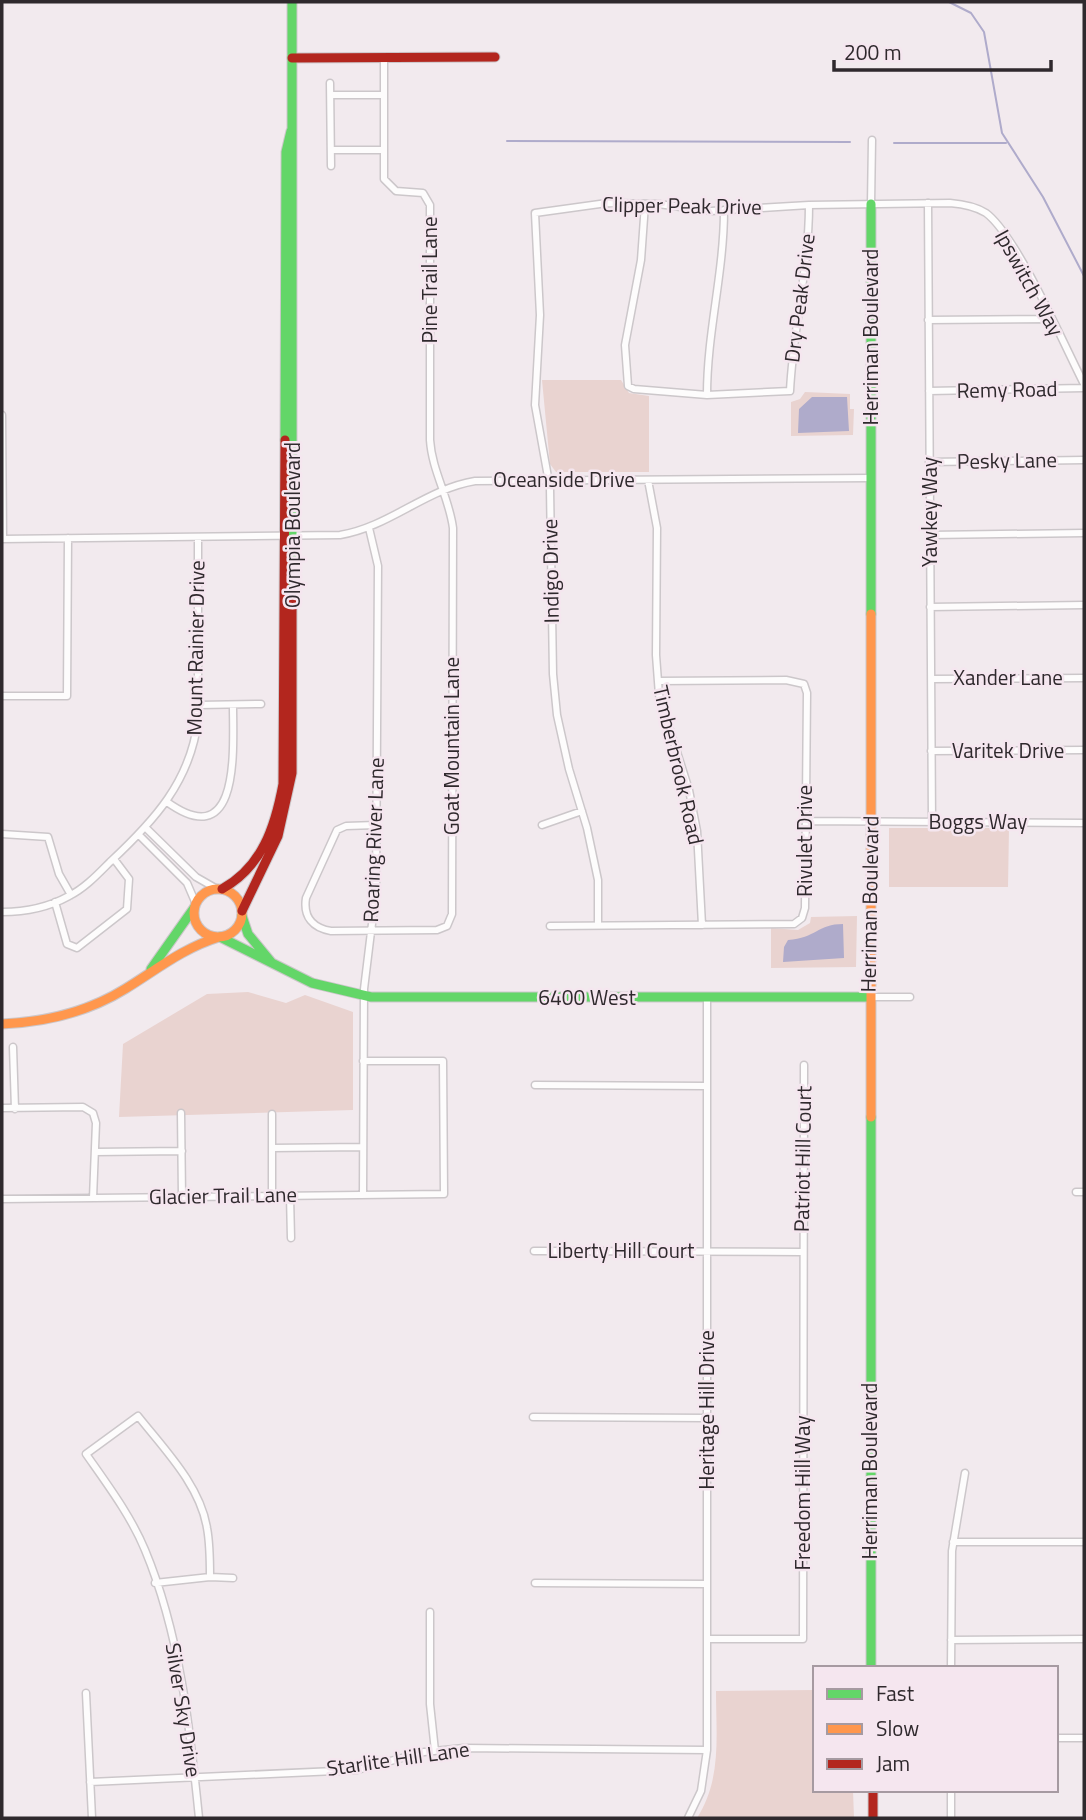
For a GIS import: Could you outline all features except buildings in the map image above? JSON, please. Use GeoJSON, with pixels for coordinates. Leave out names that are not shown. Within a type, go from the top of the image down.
{"type":"FeatureCollection","features":[{"type":"Feature","properties":{"kind":"street","name":"Olympia Boulevard"},"geometry":{"type":"LineString","coordinates":[[242,913],[278,836],[290,785],[286,152],[291,129],[292,2]]}},
{"type":"Feature","properties":{"kind":"street"},"geometry":{"type":"LineString","coordinates":[[292,58],[495,57]]}},
{"type":"Feature","properties":{"kind":"street","name":"Pine Trail Lane"},"geometry":{"type":"LineString","coordinates":[[384,58],[384,150],[387,185],[396,191],[420,192],[429,202],[430,440],[434,467],[443,490]]}},
{"type":"Feature","properties":{"kind":"street"},"geometry":{"type":"LineString","coordinates":[[330,83],[331,166]]}},
{"type":"Feature","properties":{"kind":"street"},"geometry":{"type":"LineString","coordinates":[[331,95],[384,95]]}},
{"type":"Feature","properties":{"kind":"street","name":"Herriman Boulevard"},"geometry":{"type":"LineString","coordinates":[[871,1666],[869,997],[872,821],[872,140]]}},
{"type":"Feature","properties":{"kind":"street"},"geometry":{"type":"LineString","coordinates":[[331,150],[384,150]]}},
{"type":"Feature","properties":{"kind":"street","name":"Clipper Peak Drive"},"geometry":{"type":"LineString","coordinates":[[535,213],[607,203],[724,210],[871,204]]}},
{"type":"Feature","properties":{"kind":"street","name":"Yawkey Way"},"geometry":{"type":"LineString","coordinates":[[928,203],[932,822]]}},
{"type":"Feature","properties":{"kind":"street"},"geometry":{"type":"LineString","coordinates":[[645,204],[641,260],[626,336],[628,386],[634,389],[707,395],[708,345],[722,269],[724,210]]}},
{"type":"Feature","properties":{"kind":"street","name":"Ipswitch Way"},"geometry":{"type":"LineString","coordinates":[[871,204],[964,204],[993,219],[1010,240],[1084,386]]}},
{"type":"Feature","properties":{"kind":"street","name":"Dry Peak Drive"},"geometry":{"type":"LineString","coordinates":[[707,395],[790,391],[792,354],[809,245],[810,205]]}},
{"type":"Feature","properties":{"kind":"street","name":"Indigo Drive"},"geometry":{"type":"LineString","coordinates":[[535,213],[540,315],[535,405],[548,480],[552,674],[557,715],[598,880],[598,925]]}},
{"type":"Feature","properties":{"kind":"street"},"geometry":{"type":"LineString","coordinates":[[928,320],[1050,319]]}},
{"type":"Feature","properties":{"kind":"street","name":"Remy Road"},"geometry":{"type":"LineString","coordinates":[[929,391],[1084,386]]}},
{"type":"Feature","properties":{"kind":"street"},"geometry":{"type":"LineString","coordinates":[[2,415],[2,539]]}},
{"type":"Feature","properties":{"kind":"street","name":"Pesky Lane"},"geometry":{"type":"LineString","coordinates":[[929,462],[1084,460]]}},
{"type":"Feature","properties":{"kind":"street","name":"Oceanside Drive"},"geometry":{"type":"LineString","coordinates":[[2,539],[341,535],[369,528],[443,490],[475,481],[871,478]]}},
{"type":"Feature","properties":{"kind":"street","name":"Timberbrook Road"},"geometry":{"type":"LineString","coordinates":[[648,480],[657,528],[658,681],[663,718],[689,790],[697,831],[702,925]]}},
{"type":"Feature","properties":{"kind":"street","name":"Goat Mountain Lane"},"geometry":{"type":"LineString","coordinates":[[376,825],[346,826],[337,830],[305,903],[309,919],[323,929],[440,929],[452,918],[453,528],[443,490]]}},
{"type":"Feature","properties":{"kind":"street","name":"Roaring River Lane"},"geometry":{"type":"LineString","coordinates":[[363,1195],[363,996],[376,891],[378,566],[369,528]]}},
{"type":"Feature","properties":{"kind":"street"},"geometry":{"type":"LineString","coordinates":[[930,535],[1084,533]]}},
{"type":"Feature","properties":{"kind":"street","name":"Olympia Boulevard"},"geometry":{"type":"LineString","coordinates":[[220,889],[242,878],[257,858],[272,828],[281,795],[289,537]]}},
{"type":"Feature","properties":{"kind":"street"},"geometry":{"type":"LineString","coordinates":[[2,696],[67,696],[68,538]]}},
{"type":"Feature","properties":{"kind":"street","name":"Mount Rainier Drive"},"geometry":{"type":"LineString","coordinates":[[2,912],[55,902],[71,895],[143,832],[167,802],[190,758],[199,705],[198,538]]}},
{"type":"Feature","properties":{"kind":"street"},"geometry":{"type":"LineString","coordinates":[[930,607],[1084,605]]}},
{"type":"Feature","properties":{"kind":"street","name":"Xander Lane"},"geometry":{"type":"LineString","coordinates":[[931,679],[1084,678]]}},
{"type":"Feature","properties":{"kind":"street","name":"Rivulet Drive"},"geometry":{"type":"LineString","coordinates":[[550,926],[793,924],[802,919],[806,821],[807,693],[804,684],[786,680],[658,681]]}},
{"type":"Feature","properties":{"kind":"street"},"geometry":{"type":"LineString","coordinates":[[199,705],[261,704]]}},
{"type":"Feature","properties":{"kind":"street"},"geometry":{"type":"LineString","coordinates":[[167,802],[193,817],[216,813],[222,807],[233,766],[233,705]]}},
{"type":"Feature","properties":{"kind":"street","name":"Varitek Drive"},"geometry":{"type":"LineString","coordinates":[[931,751],[1084,750]]}},
{"type":"Feature","properties":{"kind":"street"},"geometry":{"type":"LineString","coordinates":[[542,825],[582,811]]}},
{"type":"Feature","properties":{"kind":"street","name":"Boggs Way"},"geometry":{"type":"LineString","coordinates":[[806,821],[1084,823]]}},
{"type":"Feature","properties":{"kind":"street"},"geometry":{"type":"LineString","coordinates":[[2,1024],[39,1021],[79,1011],[115,995],[151,969],[191,946],[233,931],[242,913],[235,895],[196,877],[143,832]]}},
{"type":"Feature","properties":{"kind":"street"},"geometry":{"type":"LineString","coordinates":[[143,832],[187,883],[196,905],[198,925],[209,935],[219,937]]}},
{"type":"Feature","properties":{"kind":"street"},"geometry":{"type":"LineString","coordinates":[[2,834],[48,837],[53,845],[59,874],[71,895]]}},
{"type":"Feature","properties":{"kind":"street"},"geometry":{"type":"LineString","coordinates":[[55,902],[67,944],[72,948],[79,946],[127,909],[128,876],[114,859]]}},
{"type":"Feature","properties":{"kind":"street"},"geometry":{"type":"LineString","coordinates":[[151,969],[158,956],[179,934],[204,893],[220,889]]}},
{"type":"Feature","properties":{"kind":"street","name":"6400 West"},"geometry":{"type":"LineString","coordinates":[[242,913],[248,934],[272,963]]}},
{"type":"Feature","properties":{"kind":"street","name":"6400 West"},"geometry":{"type":"LineString","coordinates":[[219,937],[312,983],[363,996],[910,997]]}},
{"type":"Feature","properties":{"kind":"street","name":"Heritage Hill Drive"},"geometry":{"type":"LineString","coordinates":[[688,1818],[701,1791],[707,1750],[707,998]]}},
{"type":"Feature","properties":{"kind":"street"},"geometry":{"type":"LineString","coordinates":[[13,1047],[15,1109]]}},
{"type":"Feature","properties":{"kind":"street","name":"Glacier Trail Lane"},"geometry":{"type":"LineString","coordinates":[[2,1199],[444,1194],[443,1060],[363,1061]]}},
{"type":"Feature","properties":{"kind":"street","name":"Patriot Hill Court"},"geometry":{"type":"LineString","coordinates":[[803,1252],[804,1065]]}},
{"type":"Feature","properties":{"kind":"street"},"geometry":{"type":"LineString","coordinates":[[536,1085],[706,1086]]}},
{"type":"Feature","properties":{"kind":"street"},"geometry":{"type":"LineString","coordinates":[[2,1108],[83,1107],[93,1114],[96,1123],[93,1198]]}},
{"type":"Feature","properties":{"kind":"street"},"geometry":{"type":"LineString","coordinates":[[181,1113],[182,1197]]}},
{"type":"Feature","properties":{"kind":"street"},"geometry":{"type":"LineString","coordinates":[[272,1114],[272,1196]]}},
{"type":"Feature","properties":{"kind":"street"},"geometry":{"type":"LineString","coordinates":[[272,1148],[363,1147]]}},
{"type":"Feature","properties":{"kind":"street"},"geometry":{"type":"LineString","coordinates":[[95,1152],[182,1151]]}},
{"type":"Feature","properties":{"kind":"street"},"geometry":{"type":"LineString","coordinates":[[1076,1192],[1084,1192]]}},
{"type":"Feature","properties":{"kind":"street"},"geometry":{"type":"LineString","coordinates":[[290,1196],[291,1238]]}},
{"type":"Feature","properties":{"kind":"street","name":"Liberty Hill Court"},"geometry":{"type":"LineString","coordinates":[[534,1251],[803,1252]]}},
{"type":"Feature","properties":{"kind":"street","name":"Freedom Hill Way"},"geometry":{"type":"LineString","coordinates":[[708,1639],[803,1639],[803,1252]]}},
{"type":"Feature","properties":{"kind":"street","name":"Silver Sky Drive"},"geometry":{"type":"LineString","coordinates":[[199,1818],[177,1653],[145,1550],[117,1500],[86,1454],[138,1416],[173,1461],[201,1507],[207,1526],[210,1577]]}},
{"type":"Feature","properties":{"kind":"street"},"geometry":{"type":"LineString","coordinates":[[533,1417],[708,1418]]}},
{"type":"Feature","properties":{"kind":"street"},"geometry":{"type":"LineString","coordinates":[[951,1666],[953,1542],[965,1473]]}},
{"type":"Feature","properties":{"kind":"street"},"geometry":{"type":"LineString","coordinates":[[953,1542],[1084,1542]]}},
{"type":"Feature","properties":{"kind":"street"},"geometry":{"type":"LineString","coordinates":[[155,1583],[210,1577],[233,1578]]}},
{"type":"Feature","properties":{"kind":"street"},"geometry":{"type":"LineString","coordinates":[[535,1583],[707,1584]]}},
{"type":"Feature","properties":{"kind":"street"},"geometry":{"type":"LineString","coordinates":[[430,1612],[430,1704],[435,1751]]}},
{"type":"Feature","properties":{"kind":"street"},"geometry":{"type":"LineString","coordinates":[[951,1640],[1084,1639]]}},
{"type":"Feature","properties":{"kind":"street"},"geometry":{"type":"LineString","coordinates":[[86,1693],[92,1818]]}},
{"type":"Feature","properties":{"kind":"street"},"geometry":{"type":"LineString","coordinates":[[1058,1738],[1084,1738]]}},
{"type":"Feature","properties":{"kind":"street","name":"Starlite Hill Lane"},"geometry":{"type":"LineString","coordinates":[[90,1782],[357,1770],[435,1751],[507,1747],[707,1750]]}},
{"type":"Feature","properties":{"kind":"street"},"geometry":{"type":"LineString","coordinates":[[873,1792],[873,1818]]}},
{"type":"Feature","properties":{"kind":"street"},"geometry":{"type":"LineString","coordinates":[[951,1792],[951,1818]]}},
{"type":"Feature","properties":{"kind":"shaded area"},"geometry":{"type":"Polygon","coordinates":[[[542,380],[621,380],[629,393],[649,396],[649,472],[556,472],[550,464],[542,380]]]}},
{"type":"Feature","properties":{"kind":"shaded area"},"geometry":{"type":"Polygon","coordinates":[[[805,392],[850,394],[850,409],[854,409],[853,435],[791,436],[791,402],[800,399],[805,392]]]}},
{"type":"Feature","properties":{"kind":"shaded area"},"geometry":{"type":"Polygon","coordinates":[[[812,397],[847,397],[849,431],[798,433],[799,409],[812,397]]]}},
{"type":"Feature","properties":{"kind":"shaded area"},"geometry":{"type":"Polygon","coordinates":[[[889,828],[1009,828],[1008,887],[889,887],[889,828]]]}},
{"type":"Feature","properties":{"kind":"shaded area"},"geometry":{"type":"Polygon","coordinates":[[[857,916],[856,967],[771,968],[771,928],[798,930],[810,923],[811,917],[857,916]]]}},
{"type":"Feature","properties":{"kind":"shaded area"},"geometry":{"type":"Polygon","coordinates":[[[843,924],[844,958],[783,962],[784,947],[788,940],[805,937],[828,926],[843,924]]]}},
{"type":"Feature","properties":{"kind":"shaded area"},"geometry":{"type":"Polygon","coordinates":[[[248,992],[286,1003],[305,995],[353,1012],[353,1110],[119,1117],[123,1044],[207,994],[248,992]]]}},
{"type":"Feature","properties":{"kind":"shaded area"},"geometry":{"type":"Polygon","coordinates":[[[813,1690],[813,1792],[853,1792],[854,1818],[697,1818],[711,1788],[714,1773],[717,1741],[716,1691],[813,1690]]]}},
{"type":"Feature","properties":{"kind":"waterway"},"geometry":{"type":"LineString","coordinates":[[949,2],[971,13],[984,32],[1002,133],[1043,197],[1084,276]]}},
{"type":"Feature","properties":{"kind":"waterway"},"geometry":{"type":"LineString","coordinates":[[507,141],[850,142]]}},
{"type":"Feature","properties":{"kind":"waterway"},"geometry":{"type":"LineString","coordinates":[[894,143],[1006,143]]}},
{"type":"Feature","properties":{"kind":"traffic: fast"},"geometry":{"type":"LineString","coordinates":[[292,2],[292,592]]}},
{"type":"Feature","properties":{"kind":"traffic: fast"},"geometry":{"type":"LineString","coordinates":[[285,440],[286,152],[291,131]]}},
{"type":"Feature","properties":{"kind":"traffic: fast"},"geometry":{"type":"LineString","coordinates":[[871,204],[871,614]]}},
{"type":"Feature","properties":{"kind":"traffic: fast"},"geometry":{"type":"LineString","coordinates":[[151,969],[194,908]]}},
{"type":"Feature","properties":{"kind":"traffic: fast"},"geometry":{"type":"LineString","coordinates":[[242,916],[248,934],[272,963]]}},
{"type":"Feature","properties":{"kind":"traffic: fast"},"geometry":{"type":"LineString","coordinates":[[220,937],[312,983],[371,997],[869,997]]}},
{"type":"Feature","properties":{"kind":"traffic: fast"},"geometry":{"type":"LineString","coordinates":[[871,1117],[871,1666]]}},
{"type":"Feature","properties":{"kind":"traffic: slow"},"geometry":{"type":"LineString","coordinates":[[871,614],[871,1117]]}},
{"type":"Feature","properties":{"kind":"traffic: slow"},"geometry":{"type":"LineString","coordinates":[[218,889],[235,896],[242,913],[235,930],[218,937],[201,930],[194,913],[201,896],[218,889]]}},
{"type":"Feature","properties":{"kind":"traffic: slow"},"geometry":{"type":"LineString","coordinates":[[2,1024],[50,1018],[96,1004],[182,953],[219,937]]}},
{"type":"Feature","properties":{"kind":"traffic: jam"},"geometry":{"type":"LineString","coordinates":[[292,58],[495,57]]}},
{"type":"Feature","properties":{"kind":"traffic: jam"},"geometry":{"type":"LineString","coordinates":[[222,889],[247,869],[265,844],[276,815],[283,784],[285,440]]}},
{"type":"Feature","properties":{"kind":"traffic: jam"},"geometry":{"type":"LineString","coordinates":[[242,911],[278,836],[292,773],[292,592]]}},
{"type":"Feature","properties":{"kind":"traffic: jam"},"geometry":{"type":"LineString","coordinates":[[873,1792],[873,1818]]}}]}
